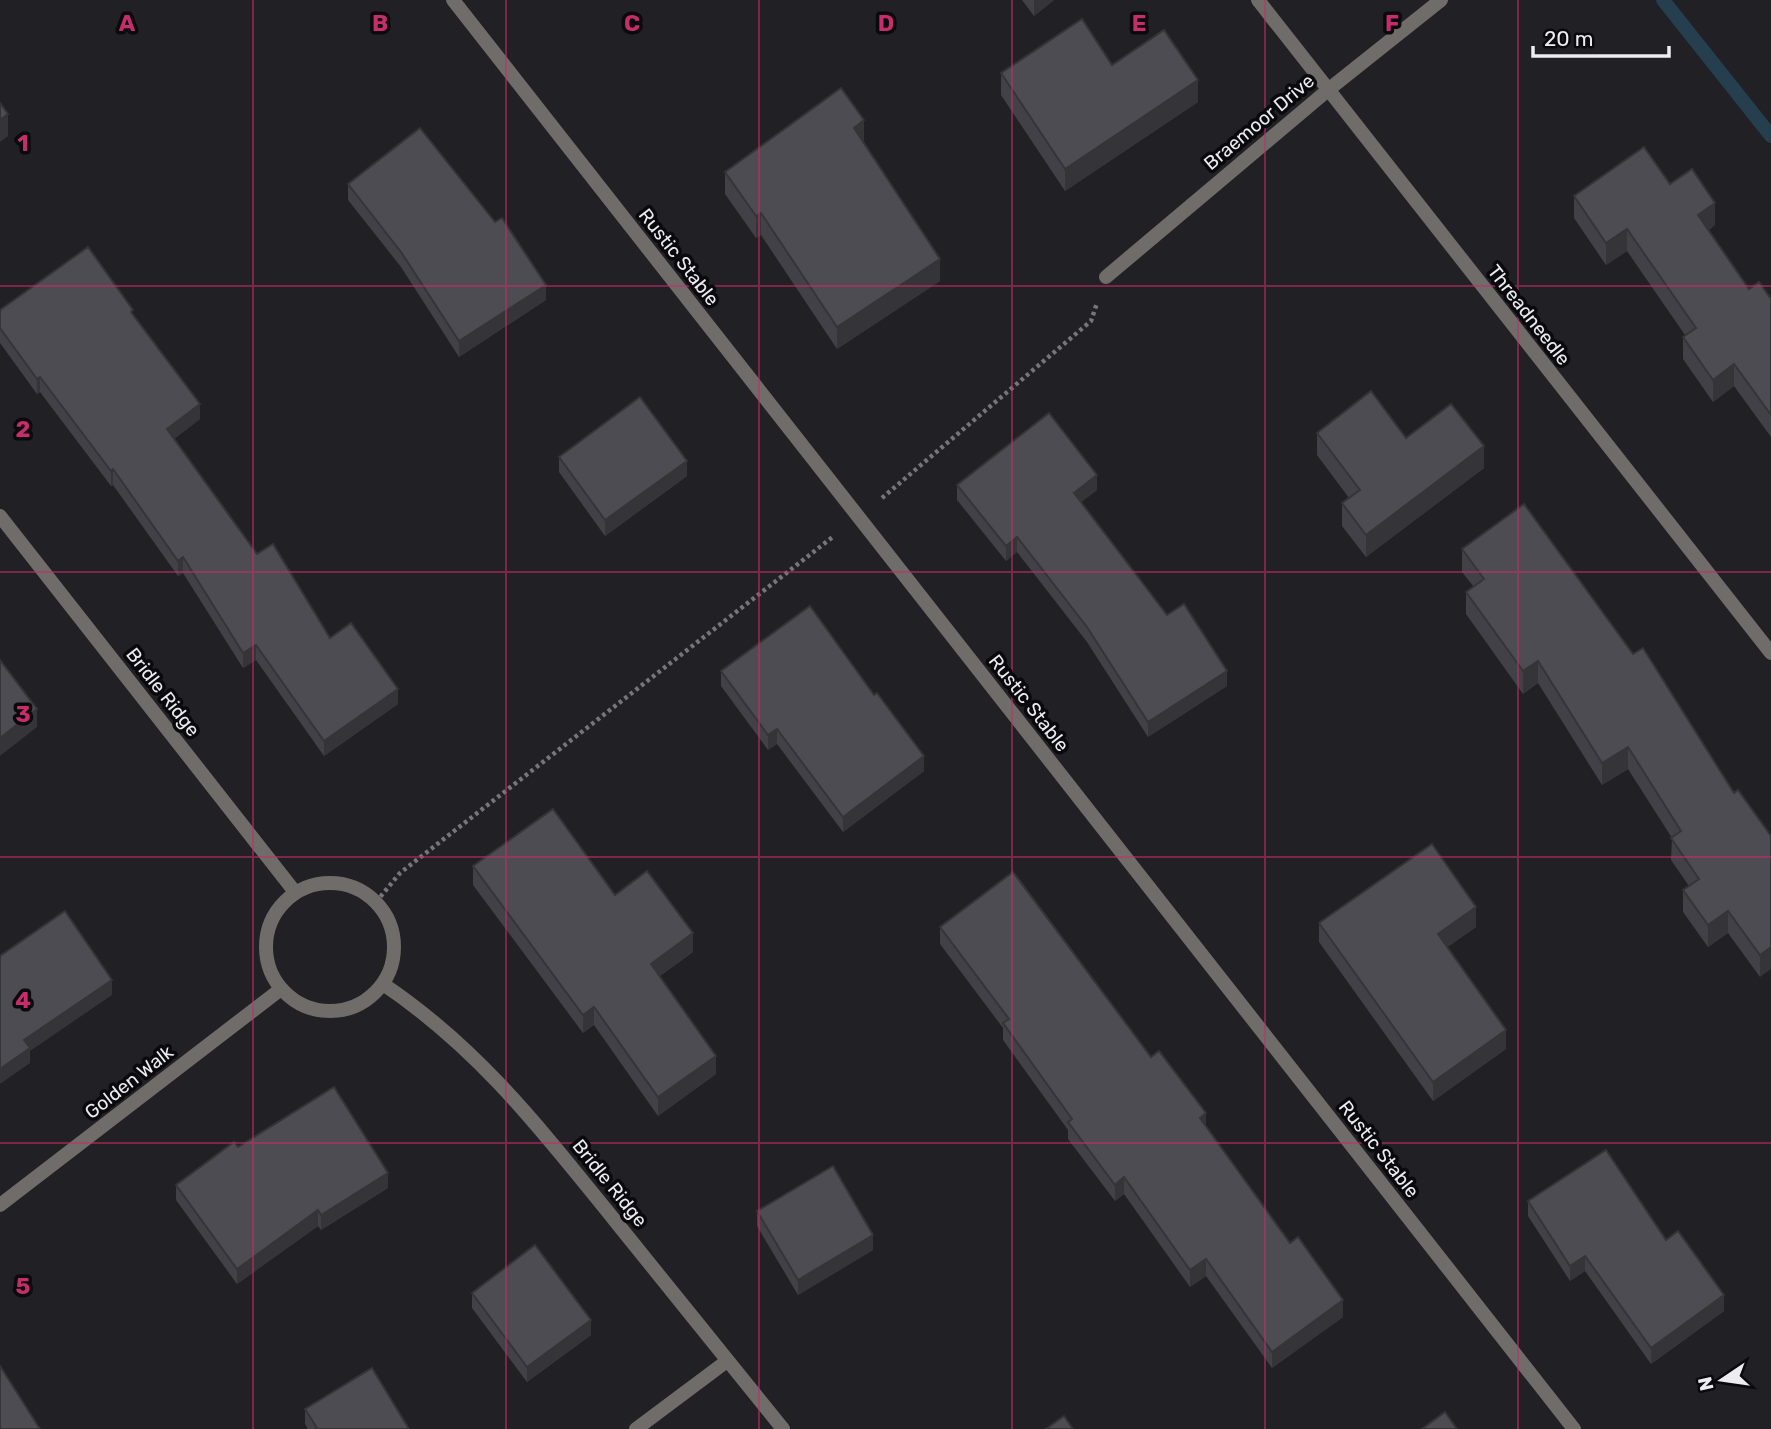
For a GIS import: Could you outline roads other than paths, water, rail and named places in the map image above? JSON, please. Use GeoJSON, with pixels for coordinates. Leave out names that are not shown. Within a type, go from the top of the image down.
{"type":"FeatureCollection","features":[{"type":"Feature","properties":{"kind":"street","name":"Rustic Stable"},"geometry":{"type":"LineString","coordinates":[[453,0],[1574,1429]]}},
{"type":"Feature","properties":{"kind":"street","name":"Threadneedle"},"geometry":{"type":"LineString","coordinates":[[1258,0],[1771,653]]}},
{"type":"Feature","properties":{"kind":"street","name":"Braemoor Drive"},"geometry":{"type":"LineString","coordinates":[[1105,277],[1328,90],[1441,0]]}},
{"type":"Feature","properties":{"kind":"street","name":"Bridle Ridge"},"geometry":{"type":"LineString","coordinates":[[0,516],[295,892]]}},
{"type":"Feature","properties":{"kind":"street"},"geometry":{"type":"LineString","coordinates":[[337,883],[358,889],[376,902],[389,920],[394,941],[393,963],[383,984],[367,1001],[345,1010],[322,1011],[299,1004],[281,989],[268,964],[266,937],[276,912],[295,892],[315,884],[337,883]]}},
{"type":"Feature","properties":{"kind":"street","name":"Bridle Ridge"},"geometry":{"type":"LineString","coordinates":[[383,984],[431,1016],[477,1059],[537,1124],[783,1429]]}},
{"type":"Feature","properties":{"kind":"street","name":"Golden Walk"},"geometry":{"type":"LineString","coordinates":[[0,1205],[281,989]]}},
{"type":"Feature","properties":{"kind":"street"},"geometry":{"type":"LineString","coordinates":[[636,1429],[727,1361]]}},
{"type":"Feature","properties":{"kind":"waterway"},"geometry":{"type":"LineString","coordinates":[[1663,0],[1771,136]]}}]}
